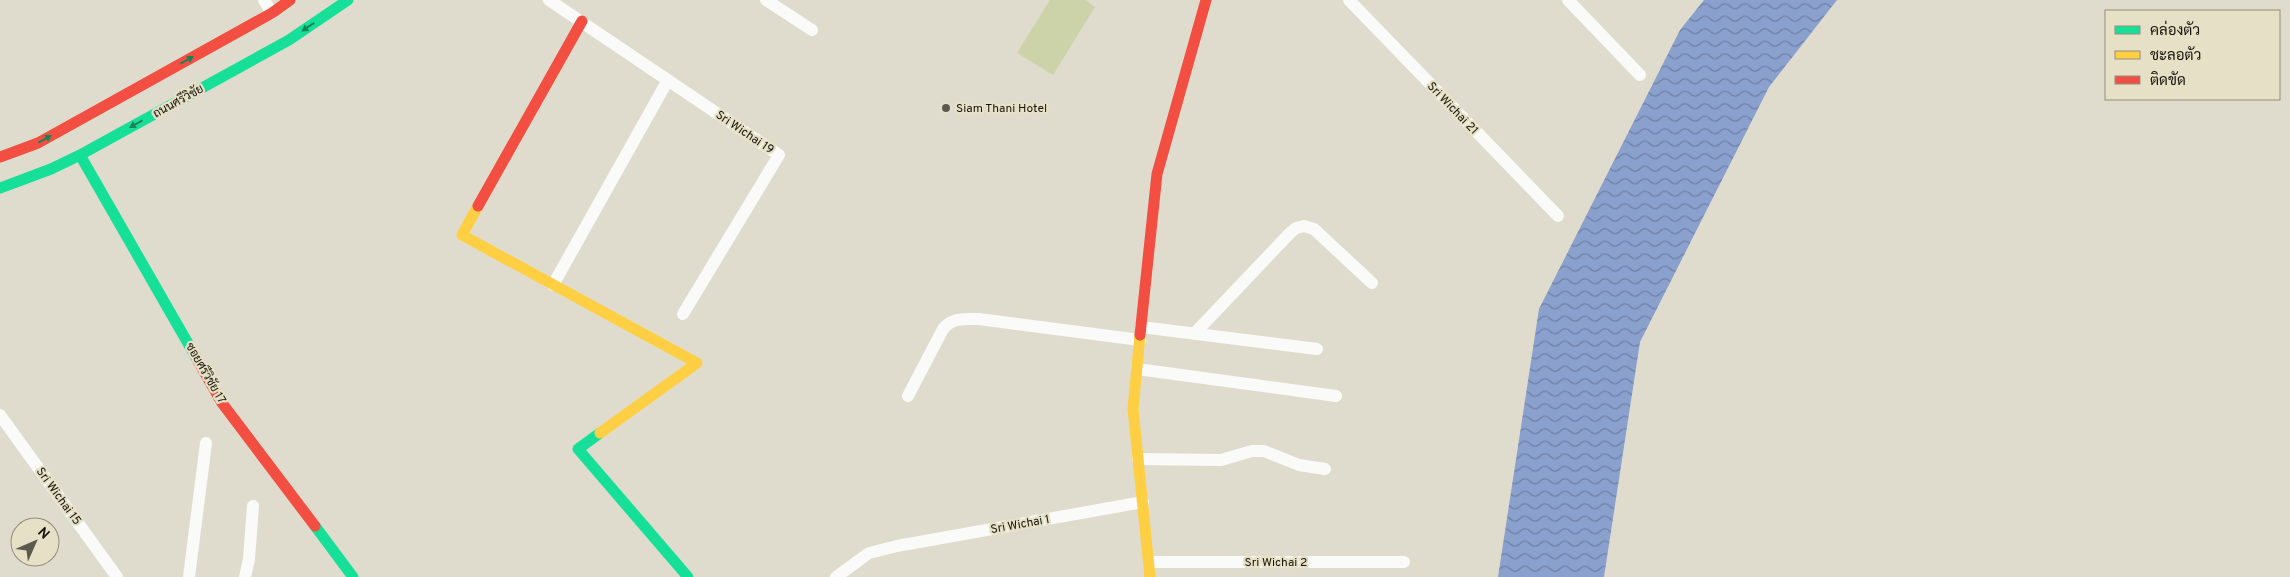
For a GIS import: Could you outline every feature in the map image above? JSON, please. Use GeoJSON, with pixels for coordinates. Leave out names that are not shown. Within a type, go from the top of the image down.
{"type":"FeatureCollection","features":[{"type":"Feature","properties":{"kind":"street"},"geometry":{"type":"LineString","coordinates":[[264,0],[272,13]]}},
{"type":"Feature","properties":{"kind":"street"},"geometry":{"type":"LineString","coordinates":[[0,157],[38,143],[272,13],[290,0]]}},
{"type":"Feature","properties":{"kind":"street","name":"ถนนศรีวิชัย"},"geometry":{"type":"LineString","coordinates":[[0,188],[51,169],[80,155],[289,40],[348,0]]}},
{"type":"Feature","properties":{"kind":"street","name":"Sri Wichai 19"},"geometry":{"type":"LineString","coordinates":[[549,0],[779,155],[683,314]]}},
{"type":"Feature","properties":{"kind":"street"},"geometry":{"type":"LineString","coordinates":[[766,0],[812,30]]}},
{"type":"Feature","properties":{"kind":"street"},"geometry":{"type":"LineString","coordinates":[[1150,577],[1133,408],[1140,334],[1158,174],[1206,0]]}},
{"type":"Feature","properties":{"kind":"street","name":"Sri Wichai 21"},"geometry":{"type":"LineString","coordinates":[[1349,0],[1558,216]]}},
{"type":"Feature","properties":{"kind":"street"},"geometry":{"type":"LineString","coordinates":[[1568,0],[1640,75]]}},
{"type":"Feature","properties":{"kind":"street"},"geometry":{"type":"LineString","coordinates":[[582,21],[462,235],[697,363],[578,449],[688,577]]}},
{"type":"Feature","properties":{"kind":"street"},"geometry":{"type":"LineString","coordinates":[[554,285],[668,80]]}},
{"type":"Feature","properties":{"kind":"street","name":"ซอยศรีวิชัย 17"},"geometry":{"type":"LineString","coordinates":[[80,155],[222,402],[353,577]]}},
{"type":"Feature","properties":{"kind":"street"},"geometry":{"type":"LineString","coordinates":[[1194,334],[1266,256],[1296,228],[1304,226],[1314,229],[1372,283]]}},
{"type":"Feature","properties":{"kind":"street"},"geometry":{"type":"LineString","coordinates":[[908,396],[943,329],[948,322],[959,319],[979,319],[1140,334],[1194,334],[1317,349]]}},
{"type":"Feature","properties":{"kind":"street"},"geometry":{"type":"LineString","coordinates":[[1137,369],[1336,396]]}},
{"type":"Feature","properties":{"kind":"street","name":"Sri Wichai 15"},"geometry":{"type":"LineString","coordinates":[[0,415],[117,577]]}},
{"type":"Feature","properties":{"kind":"street"},"geometry":{"type":"LineString","coordinates":[[189,577],[206,443]]}},
{"type":"Feature","properties":{"kind":"street"},"geometry":{"type":"LineString","coordinates":[[1138,459],[1221,460],[1252,451],[1264,451],[1300,465],[1325,469]]}},
{"type":"Feature","properties":{"kind":"street","name":"Sri Wichai 1"},"geometry":{"type":"LineString","coordinates":[[836,577],[869,553],[897,546],[1143,502]]}},
{"type":"Feature","properties":{"kind":"street"},"geometry":{"type":"LineString","coordinates":[[245,577],[249,559],[253,506]]}},
{"type":"Feature","properties":{"kind":"street","name":"Sri Wichai 2"},"geometry":{"type":"LineString","coordinates":[[1149,562],[1404,562]]}},
{"type":"Feature","properties":{"kind":"green space"},"geometry":{"type":"Polygon","coordinates":[[[1050,0],[1085,0],[1095,7],[1053,75],[1017,53],[1050,0]]]}},
{"type":"Feature","properties":{"kind":"water"},"geometry":{"type":"Polygon","coordinates":[[[1704,0],[1837,0],[1769,87],[1640,342],[1604,577],[1498,577],[1539,309],[1680,30],[1704,0]]]}},
{"type":"Feature","properties":{"kind":"traffic: fast"},"geometry":{"type":"LineString","coordinates":[[0,188],[51,169],[80,155],[289,40],[348,0]]}},
{"type":"Feature","properties":{"kind":"traffic: fast"},"geometry":{"type":"LineString","coordinates":[[80,155],[197,359]]}},
{"type":"Feature","properties":{"kind":"traffic: fast"},"geometry":{"type":"LineString","coordinates":[[600,433],[578,449],[688,577]]}},
{"type":"Feature","properties":{"kind":"traffic: fast"},"geometry":{"type":"LineString","coordinates":[[315,526],[353,577]]}},
{"type":"Feature","properties":{"kind":"traffic: slow"},"geometry":{"type":"LineString","coordinates":[[478,206],[462,235],[697,363],[600,433]]}},
{"type":"Feature","properties":{"kind":"traffic: slow"},"geometry":{"type":"LineString","coordinates":[[1140,335],[1133,409],[1150,577]]}},
{"type":"Feature","properties":{"kind":"traffic: jam"},"geometry":{"type":"LineString","coordinates":[[0,157],[38,143],[272,13],[290,0]]}},
{"type":"Feature","properties":{"kind":"traffic: jam"},"geometry":{"type":"LineString","coordinates":[[1140,335],[1157,174],[1206,0]]}},
{"type":"Feature","properties":{"kind":"traffic: jam"},"geometry":{"type":"LineString","coordinates":[[478,206],[582,21]]}},
{"type":"Feature","properties":{"kind":"traffic: jam"},"geometry":{"type":"LineString","coordinates":[[197,359],[222,403],[315,526]]}},
{"type":"Feature","properties":{"kind":"place","name":"Siam Thani Hotel"},"geometry":{"type":"Point","coordinates":[946,108]}}]}
